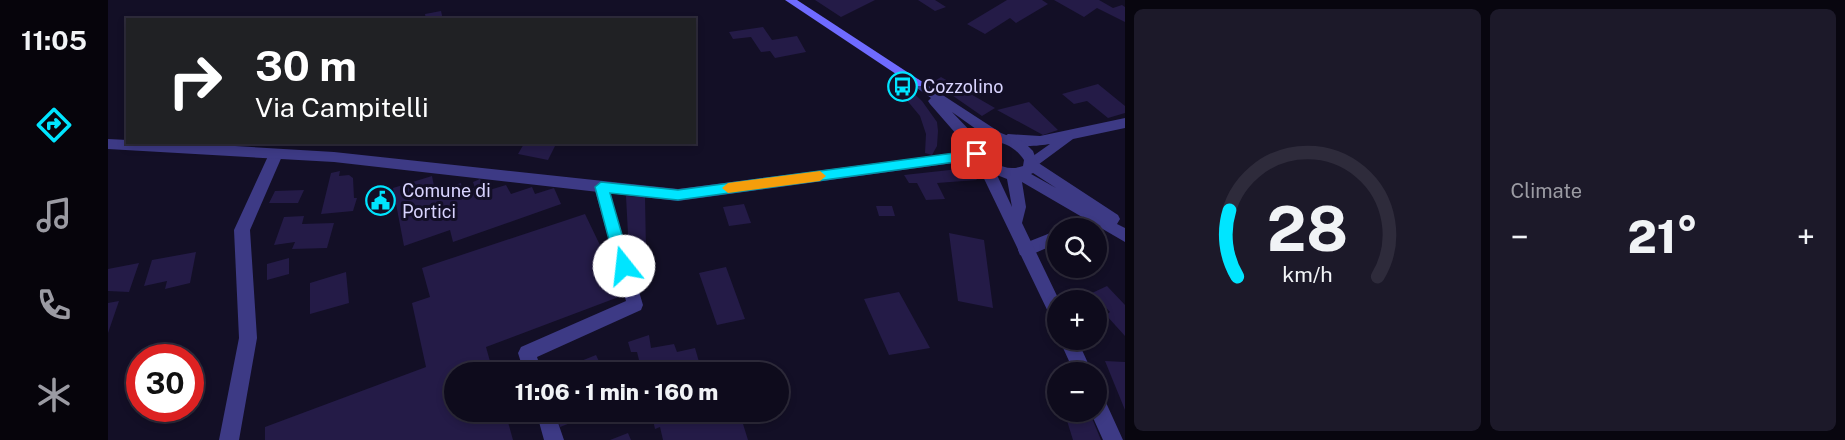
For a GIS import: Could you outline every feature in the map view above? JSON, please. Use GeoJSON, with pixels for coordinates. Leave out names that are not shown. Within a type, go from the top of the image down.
{"type":"FeatureCollection","features":[{"type":"Feature","properties":{"kind":"main road"},"geometry":{"type":"LineString","coordinates":[[790,0],[918,83]]}},
{"type":"Feature","properties":{"kind":"street"},"geometry":{"type":"LineString","coordinates":[[918,83],[1028,154],[1021,171],[1019,207],[1014,223]]}},
{"type":"Feature","properties":{"kind":"street"},"geometry":{"type":"LineString","coordinates":[[918,83],[979,155],[1003,172],[1021,171],[1071,136]]}},
{"type":"Feature","properties":{"kind":"street"},"geometry":{"type":"LineString","coordinates":[[1047,293],[979,155],[983,138],[1040,141],[1125,123]]}},
{"type":"Feature","properties":{"kind":"street"},"geometry":{"type":"LineString","coordinates":[[108,144],[334,157],[678,195],[979,155]]}},
{"type":"Feature","properties":{"kind":"street"},"geometry":{"type":"LineString","coordinates":[[229,440],[248,338],[242,230],[276,154]]}},
{"type":"Feature","properties":{"kind":"street"},"geometry":{"type":"LineString","coordinates":[[1021,171],[1088,218]]}},
{"type":"Feature","properties":{"kind":"street"},"geometry":{"type":"LineString","coordinates":[[1021,171],[1125,228]]}},
{"type":"Feature","properties":{"kind":"street"},"geometry":{"type":"LineString","coordinates":[[530,362],[527,353],[634,305],[601,187]]}},
{"type":"Feature","properties":{"kind":"street"},"geometry":{"type":"LineString","coordinates":[[1107,229],[1125,236]]}},
{"type":"Feature","properties":{"kind":"street"},"geometry":{"type":"LineString","coordinates":[[1026,250],[1047,241]]}},
{"type":"Feature","properties":{"kind":"street"},"geometry":{"type":"LineString","coordinates":[[548,422],[554,440]]}},
{"type":"Feature","properties":{"kind":"street"},"geometry":{"type":"LineString","coordinates":[[1105,422],[1113,440]]}},
{"type":"Feature","properties":{"kind":"building"},"geometry":{"type":"Polygon","coordinates":[[[815,0],[875,0],[841,17],[815,0]]]}},
{"type":"Feature","properties":{"kind":"building"},"geometry":{"type":"Polygon","coordinates":[[[918,0],[935,0],[946,7],[935,11],[918,0]]]}},
{"type":"Feature","properties":{"kind":"building"},"geometry":{"type":"Polygon","coordinates":[[[1007,0],[1042,0],[1048,4],[1016,23],[1010,18],[985,34],[967,24],[1007,0]]]}},
{"type":"Feature","properties":{"kind":"building"},"geometry":{"type":"Polygon","coordinates":[[[1054,0],[1099,0],[1113,8],[1122,5],[1125,7],[1125,22],[1097,8],[1084,17],[1054,0]]]}},
{"type":"Feature","properties":{"kind":"building"},"geometry":{"type":"Polygon","coordinates":[[[441,11],[443,18],[426,18],[425,14],[441,11]]]}},
{"type":"Feature","properties":{"kind":"building"},"geometry":{"type":"Polygon","coordinates":[[[763,27],[772,40],[797,36],[806,52],[775,58],[770,51],[761,52],[751,37],[733,39],[729,32],[763,27]]]}},
{"type":"Feature","properties":{"kind":"building"},"geometry":{"type":"Polygon","coordinates":[[[941,77],[995,108],[982,116],[933,82],[941,77]]]}},
{"type":"Feature","properties":{"kind":"building"},"geometry":{"type":"Polygon","coordinates":[[[897,78],[922,101],[937,122],[937,146],[932,155],[925,153],[926,134],[920,116],[890,80],[897,78]]]}},
{"type":"Feature","properties":{"kind":"building"},"geometry":{"type":"Polygon","coordinates":[[[1098,84],[1125,106],[1125,113],[1108,118],[1087,101],[1074,104],[1062,94],[1098,84]]]}},
{"type":"Feature","properties":{"kind":"building"},"geometry":{"type":"Polygon","coordinates":[[[1029,102],[1058,130],[1043,135],[997,110],[1029,102]]]}},
{"type":"Feature","properties":{"kind":"building"},"geometry":{"type":"Polygon","coordinates":[[[524,144],[556,144],[548,160],[518,154],[524,144]]]}},
{"type":"Feature","properties":{"kind":"building"},"geometry":{"type":"Polygon","coordinates":[[[968,168],[977,180],[937,183],[945,199],[926,200],[917,183],[909,183],[904,175],[968,168]]]}},
{"type":"Feature","properties":{"kind":"building"},"geometry":{"type":"Polygon","coordinates":[[[340,171],[339,176],[349,175],[353,178],[354,198],[357,198],[353,211],[321,214],[331,173],[340,171]]]}},
{"type":"Feature","properties":{"kind":"building"},"geometry":{"type":"Polygon","coordinates":[[[432,176],[435,191],[461,183],[462,191],[475,188],[473,182],[480,179],[486,191],[506,185],[511,194],[532,187],[535,194],[554,188],[561,204],[453,242],[450,230],[404,246],[393,188],[432,176]]]}},
{"type":"Feature","properties":{"kind":"building"},"geometry":{"type":"Polygon","coordinates":[[[304,190],[298,203],[269,203],[275,191],[304,190]]]}},
{"type":"Feature","properties":{"kind":"building"},"geometry":{"type":"Polygon","coordinates":[[[626,196],[645,197],[646,251],[629,253],[626,196]]]}},
{"type":"Feature","properties":{"kind":"building"},"geometry":{"type":"Polygon","coordinates":[[[744,204],[751,223],[729,226],[723,207],[744,204]]]}},
{"type":"Feature","properties":{"kind":"building"},"geometry":{"type":"Polygon","coordinates":[[[876,206],[892,206],[895,216],[879,216],[876,206]]]}},
{"type":"Feature","properties":{"kind":"building"},"geometry":{"type":"Polygon","coordinates":[[[585,214],[624,295],[486,347],[490,362],[444,362],[444,422],[508,422],[513,440],[265,440],[265,427],[426,367],[412,303],[430,297],[422,268],[585,214]]]}},
{"type":"Feature","properties":{"kind":"building"},"geometry":{"type":"Polygon","coordinates":[[[304,216],[302,224],[334,223],[327,248],[292,249],[295,242],[274,245],[284,217],[304,216]]]}},
{"type":"Feature","properties":{"kind":"building"},"geometry":{"type":"Polygon","coordinates":[[[949,233],[984,240],[993,308],[958,301],[949,233]]]}},
{"type":"Feature","properties":{"kind":"building"},"geometry":{"type":"Polygon","coordinates":[[[196,252],[190,283],[165,289],[167,281],[144,286],[152,260],[196,252]]]}},
{"type":"Feature","properties":{"kind":"building"},"geometry":{"type":"Polygon","coordinates":[[[289,258],[289,274],[267,280],[267,264],[289,258]]]}},
{"type":"Feature","properties":{"kind":"building"},"geometry":{"type":"Polygon","coordinates":[[[139,263],[129,292],[108,291],[108,269],[139,263]]]}},
{"type":"Feature","properties":{"kind":"building"},"geometry":{"type":"Polygon","coordinates":[[[726,267],[745,319],[717,325],[699,273],[726,267]]]}},
{"type":"Feature","properties":{"kind":"building"},"geometry":{"type":"Polygon","coordinates":[[[346,272],[349,303],[310,314],[310,283],[346,272]]]}},
{"type":"Feature","properties":{"kind":"building"},"geometry":{"type":"Polygon","coordinates":[[[1107,286],[1125,305],[1125,336],[1107,316],[1110,312],[1107,309],[1107,290],[1098,290],[1107,286]]]}},
{"type":"Feature","properties":{"kind":"building"},"geometry":{"type":"Polygon","coordinates":[[[899,292],[930,348],[889,355],[864,299],[899,292]]]}},
{"type":"Feature","properties":{"kind":"building"},"geometry":{"type":"Polygon","coordinates":[[[119,301],[108,333],[108,303],[119,301]]]}},
{"type":"Feature","properties":{"kind":"building"},"geometry":{"type":"Polygon","coordinates":[[[649,335],[651,348],[674,344],[677,352],[695,348],[699,362],[640,362],[637,352],[631,352],[628,342],[649,335]]]}},
{"type":"Feature","properties":{"kind":"building"},"geometry":{"type":"Polygon","coordinates":[[[596,355],[599,362],[578,362],[596,355]]]}},
{"type":"Feature","properties":{"kind":"building"},"geometry":{"type":"Polygon","coordinates":[[[1105,361],[1125,362],[1125,410],[1107,362],[1105,361]]]}},
{"type":"Feature","properties":{"kind":"building"},"geometry":{"type":"Polygon","coordinates":[[[558,422],[573,422],[560,427],[558,422]]]}},
{"type":"Feature","properties":{"kind":"building"},"geometry":{"type":"Polygon","coordinates":[[[653,422],[742,422],[748,440],[663,440],[660,427],[655,429],[653,422]]]}},
{"type":"Feature","properties":{"kind":"building"},"geometry":{"type":"Polygon","coordinates":[[[1067,422],[1094,422],[1101,440],[1073,440],[1067,422]]]}},
{"type":"Feature","properties":{"kind":"building"},"geometry":{"type":"Polygon","coordinates":[[[628,433],[631,440],[610,440],[628,433]]]}},
{"type":"Feature","properties":{"kind":"slow traffic"},"geometry":{"type":"LineString","coordinates":[[728,188],[820,176]]}},
{"type":"Feature","properties":{"kind":"place","name":"Cozzolino"},"geometry":{"type":"Point","coordinates":[902,87]}},
{"type":"Feature","properties":{"kind":"place","name":"Comune di Portici"},"geometry":{"type":"Point","coordinates":[381,201]}},
{"type":"Feature","properties":{"kind":"route"},"geometry":{"type":"LineString","coordinates":[[624,266],[601,187],[678,195],[977,154]]}}]}
